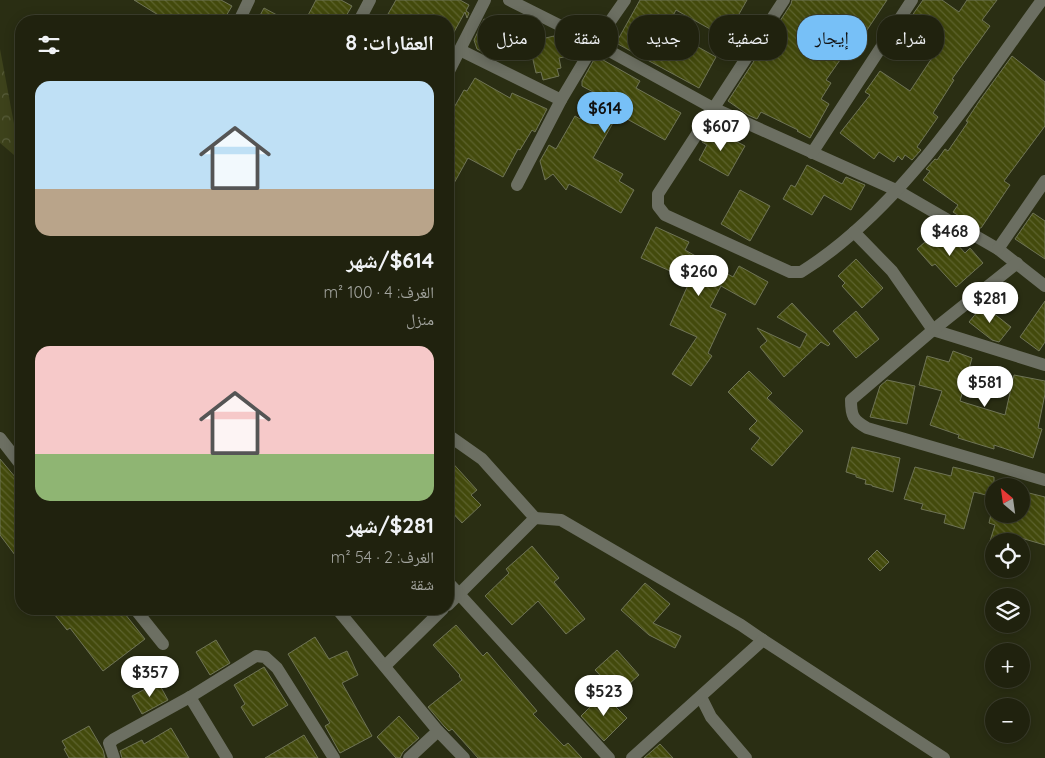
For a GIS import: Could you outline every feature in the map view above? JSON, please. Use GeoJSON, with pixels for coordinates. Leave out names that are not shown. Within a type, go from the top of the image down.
{"type":"FeatureCollection","features":[{"type":"Feature","properties":{"kind":"street"},"geometry":{"type":"LineString","coordinates":[[362,15],[370,0]]}},
{"type":"Feature","properties":{"kind":"street"},"geometry":{"type":"LineString","coordinates":[[454,62],[485,0]]}},
{"type":"Feature","properties":{"kind":"street"},"geometry":{"type":"LineString","coordinates":[[509,0],[555,23]]}},
{"type":"Feature","properties":{"kind":"street"},"geometry":{"type":"LineString","coordinates":[[615,15],[625,0]]}},
{"type":"Feature","properties":{"kind":"street"},"geometry":{"type":"LineString","coordinates":[[784,0],[658,194],[658,206],[665,215],[790,272],[801,272],[854,232],[925,159],[1042,0]]}},
{"type":"Feature","properties":{"kind":"street"},"geometry":{"type":"LineString","coordinates":[[812,153],[912,0]]}},
{"type":"Feature","properties":{"kind":"street"},"geometry":{"type":"LineString","coordinates":[[240,15],[243,2]]}},
{"type":"Feature","properties":{"kind":"street"},"geometry":{"type":"LineString","coordinates":[[460,50],[561,100]]}},
{"type":"Feature","properties":{"kind":"street"},"geometry":{"type":"LineString","coordinates":[[618,56],[713,108],[896,190],[998,249],[1045,286]]}},
{"type":"Feature","properties":{"kind":"street"},"geometry":{"type":"LineString","coordinates":[[517,185],[561,100],[585,60]]}},
{"type":"Feature","properties":{"kind":"street"},"geometry":{"type":"LineString","coordinates":[[998,249],[1045,181]]}},
{"type":"Feature","properties":{"kind":"street"},"geometry":{"type":"LineString","coordinates":[[854,232],[892,271],[933,330],[1045,365]]}},
{"type":"Feature","properties":{"kind":"street"},"geometry":{"type":"LineString","coordinates":[[1016,263],[851,400],[851,413],[856,422],[867,428],[1045,480]]}},
{"type":"Feature","properties":{"kind":"street"},"geometry":{"type":"LineString","coordinates":[[0,438],[15,457]]}},
{"type":"Feature","properties":{"kind":"street"},"geometry":{"type":"LineString","coordinates":[[454,439],[482,460],[535,518],[561,520],[741,625],[944,758]]}},
{"type":"Feature","properties":{"kind":"street"},"geometry":{"type":"LineString","coordinates":[[454,598],[535,518]]}},
{"type":"Feature","properties":{"kind":"street"},"geometry":{"type":"LineString","coordinates":[[454,589],[609,758]]}},
{"type":"Feature","properties":{"kind":"street"},"geometry":{"type":"LineString","coordinates":[[140,615],[163,644]]}},
{"type":"Feature","properties":{"kind":"street"},"geometry":{"type":"LineString","coordinates":[[342,615],[438,732],[464,758]]}},
{"type":"Feature","properties":{"kind":"street"},"geometry":{"type":"LineString","coordinates":[[385,666],[437,615]]}},
{"type":"Feature","properties":{"kind":"street"},"geometry":{"type":"LineString","coordinates":[[632,758],[763,640]]}},
{"type":"Feature","properties":{"kind":"street"},"geometry":{"type":"LineString","coordinates":[[114,758],[109,743],[114,739],[190,697],[256,656],[265,656],[277,668],[334,758]]}},
{"type":"Feature","properties":{"kind":"street"},"geometry":{"type":"LineString","coordinates":[[190,697],[227,758]]}},
{"type":"Feature","properties":{"kind":"street"},"geometry":{"type":"LineString","coordinates":[[700,697],[715,722],[746,758]]}},
{"type":"Feature","properties":{"kind":"street"},"geometry":{"type":"LineString","coordinates":[[410,758],[438,732]]}},
{"type":"Feature","properties":{"kind":"green space"},"geometry":{"type":"Polygon","coordinates":[[[0,49],[15,129],[15,156],[0,143],[0,49]]]}},
{"type":"Feature","properties":{"kind":"building"},"geometry":{"type":"Polygon","coordinates":[[[134,0],[221,0],[232,6],[227,15],[158,15],[134,0]]]}},
{"type":"Feature","properties":{"kind":"building"},"geometry":{"type":"Polygon","coordinates":[[[316,0],[341,0],[352,6],[347,15],[308,15],[316,0]]]}},
{"type":"Feature","properties":{"kind":"building"},"geometry":{"type":"Polygon","coordinates":[[[396,0],[460,0],[469,5],[466,11],[469,13],[467,18],[465,12],[454,32],[454,15],[387,15],[396,0]]]}},
{"type":"Feature","properties":{"kind":"building"},"geometry":{"type":"Polygon","coordinates":[[[640,0],[747,0],[738,15],[709,15],[709,28],[699,23],[699,15],[685,15],[676,10],[673,15],[632,15],[640,0]]]}},
{"type":"Feature","properties":{"kind":"building"},"geometry":{"type":"Polygon","coordinates":[[[792,0],[887,0],[867,30],[867,15],[797,15],[797,60],[840,60],[826,80],[831,83],[821,99],[829,104],[810,138],[761,112],[757,119],[748,115],[728,101],[755,60],[787,60],[787,15],[784,15],[792,0]]]}},
{"type":"Feature","properties":{"kind":"building"},"geometry":{"type":"Polygon","coordinates":[[[923,0],[942,0],[959,12],[967,0],[997,0],[982,20],[990,26],[952,79],[954,80],[933,113],[938,117],[917,147],[921,150],[912,160],[905,155],[902,160],[898,156],[894,162],[879,152],[874,159],[840,133],[870,95],[865,92],[880,71],[910,91],[931,60],[944,60],[944,15],[912,15],[923,0]]]}},
{"type":"Feature","properties":{"kind":"building"},"geometry":{"type":"Polygon","coordinates":[[[264,8],[277,15],[260,15],[264,8]]]}},
{"type":"Feature","properties":{"kind":"building"},"geometry":{"type":"Polygon","coordinates":[[[628,22],[628,50],[618,44],[618,39],[628,22]]]}},
{"type":"Feature","properties":{"kind":"building"},"geometry":{"type":"Polygon","coordinates":[[[478,32],[478,50],[477,49],[474,40],[478,32]]]}},
{"type":"Feature","properties":{"kind":"building"},"geometry":{"type":"Polygon","coordinates":[[[554,36],[555,60],[559,60],[561,68],[557,69],[559,76],[543,80],[541,72],[536,73],[533,60],[545,60],[545,38],[554,36]]]}},
{"type":"Feature","properties":{"kind":"building"},"geometry":{"type":"Polygon","coordinates":[[[699,47],[709,53],[709,60],[714,60],[699,88],[647,60],[699,60],[699,47]]]}},
{"type":"Feature","properties":{"kind":"building"},"geometry":{"type":"Polygon","coordinates":[[[1012,56],[1045,82],[1045,126],[1004,181],[1010,185],[981,228],[977,228],[953,212],[958,205],[923,180],[930,171],[926,169],[935,159],[937,160],[945,149],[948,151],[968,122],[966,121],[980,100],[1012,56]]]}},
{"type":"Feature","properties":{"kind":"building"},"geometry":{"type":"Polygon","coordinates":[[[594,60],[603,60],[640,81],[636,88],[681,113],[665,140],[618,114],[593,158],[623,174],[619,181],[634,190],[621,213],[569,184],[566,190],[553,174],[545,180],[540,161],[549,145],[556,149],[575,116],[580,119],[595,93],[582,86],[582,81],[594,60]]]}},
{"type":"Feature","properties":{"kind":"building"},"geometry":{"type":"Polygon","coordinates":[[[475,78],[510,98],[512,93],[547,109],[535,132],[532,130],[520,150],[518,149],[503,177],[468,158],[454,183],[454,108],[464,90],[467,91],[475,78]]]}},
{"type":"Feature","properties":{"kind":"building"},"geometry":{"type":"Polygon","coordinates":[[[711,128],[745,146],[728,176],[699,160],[707,145],[702,142],[711,128]]]}},
{"type":"Feature","properties":{"kind":"building"},"geometry":{"type":"Polygon","coordinates":[[[807,165],[842,184],[846,177],[865,185],[851,210],[824,195],[812,215],[783,199],[791,185],[795,187],[807,165]]]}},
{"type":"Feature","properties":{"kind":"building"},"geometry":{"type":"Polygon","coordinates":[[[740,190],[770,206],[750,241],[721,224],[740,190]]]}},
{"type":"Feature","properties":{"kind":"building"},"geometry":{"type":"Polygon","coordinates":[[[1033,213],[1045,221],[1045,259],[1015,239],[1033,213]]]}},
{"type":"Feature","properties":{"kind":"building"},"geometry":{"type":"Polygon","coordinates":[[[656,227],[689,242],[685,250],[733,277],[739,266],[768,282],[755,305],[721,286],[710,307],[726,314],[708,353],[712,356],[691,386],[672,374],[697,337],[670,325],[688,285],[685,283],[688,279],[641,258],[656,227]]]}},
{"type":"Feature","properties":{"kind":"building"},"geometry":{"type":"Polygon","coordinates":[[[942,227],[965,253],[970,248],[983,263],[956,287],[935,264],[932,266],[917,249],[942,227]]]}},
{"type":"Feature","properties":{"kind":"building"},"geometry":{"type":"Polygon","coordinates":[[[856,259],[883,288],[862,308],[842,286],[845,283],[838,276],[856,259]]]}},
{"type":"Feature","properties":{"kind":"building"},"geometry":{"type":"Polygon","coordinates":[[[1045,301],[1045,342],[1039,351],[1020,337],[1045,301]]]}},
{"type":"Feature","properties":{"kind":"building"},"geometry":{"type":"Polygon","coordinates":[[[792,303],[830,344],[828,346],[821,342],[784,377],[760,347],[767,341],[757,328],[800,348],[807,334],[777,317],[792,303]]]}},
{"type":"Feature","properties":{"kind":"building"},"geometry":{"type":"Polygon","coordinates":[[[983,305],[1011,327],[999,342],[992,340],[969,322],[983,305]]]}},
{"type":"Feature","properties":{"kind":"building"},"geometry":{"type":"Polygon","coordinates":[[[856,311],[879,339],[856,358],[833,331],[856,311]]]}},
{"type":"Feature","properties":{"kind":"building"},"geometry":{"type":"Polygon","coordinates":[[[953,351],[972,358],[960,401],[966,403],[1005,415],[1014,375],[1045,381],[1045,394],[1038,428],[1042,429],[1033,458],[994,445],[994,449],[958,438],[959,435],[930,425],[942,391],[919,385],[927,356],[949,362],[953,351]]]}},
{"type":"Feature","properties":{"kind":"building"},"geometry":{"type":"Polygon","coordinates":[[[749,371],[772,393],[767,398],[803,431],[772,466],[751,449],[760,438],[749,429],[757,421],[728,392],[749,371]]]}},
{"type":"Feature","properties":{"kind":"building"},"geometry":{"type":"Polygon","coordinates":[[[887,380],[915,386],[907,424],[870,417],[880,386],[887,380]]]}},
{"type":"Feature","properties":{"kind":"building"},"geometry":{"type":"Polygon","coordinates":[[[852,447],[900,458],[893,492],[865,484],[866,480],[846,472],[852,447]]]}},
{"type":"Feature","properties":{"kind":"building"},"geometry":{"type":"Polygon","coordinates":[[[0,459],[15,477],[15,555],[0,535],[0,459]]]}},
{"type":"Feature","properties":{"kind":"building"},"geometry":{"type":"Polygon","coordinates":[[[454,465],[477,490],[471,495],[481,505],[462,523],[454,514],[454,465]]]}},
{"type":"Feature","properties":{"kind":"building"},"geometry":{"type":"Polygon","coordinates":[[[915,467],[951,476],[953,467],[994,477],[985,478],[985,495],[974,492],[964,529],[944,523],[946,515],[921,509],[923,504],[904,499],[915,467]]]}},
{"type":"Feature","properties":{"kind":"building"},"geometry":{"type":"Polygon","coordinates":[[[1030,493],[1045,497],[1045,545],[1030,541],[1030,533],[992,533],[995,525],[989,523],[1030,523],[1030,493]]]}},
{"type":"Feature","properties":{"kind":"building"},"geometry":{"type":"Polygon","coordinates":[[[532,546],[559,578],[554,582],[585,619],[566,634],[538,601],[512,625],[485,596],[509,573],[506,569],[532,546]]]}},
{"type":"Feature","properties":{"kind":"building"},"geometry":{"type":"Polygon","coordinates":[[[877,550],[889,562],[880,571],[868,559],[877,550]]]}},
{"type":"Feature","properties":{"kind":"building"},"geometry":{"type":"Polygon","coordinates":[[[645,583],[670,604],[653,623],[681,636],[675,648],[649,635],[621,610],[645,583]]]}},
{"type":"Feature","properties":{"kind":"building"},"geometry":{"type":"Polygon","coordinates":[[[55,615],[126,615],[145,639],[103,671],[70,628],[67,630],[55,615]]]}},
{"type":"Feature","properties":{"kind":"building"},"geometry":{"type":"Polygon","coordinates":[[[456,625],[483,656],[487,652],[537,711],[533,714],[564,746],[568,743],[582,758],[478,758],[452,729],[449,731],[444,726],[428,707],[462,680],[460,675],[433,645],[456,625]]]}},
{"type":"Feature","properties":{"kind":"building"},"geometry":{"type":"Polygon","coordinates":[[[315,637],[329,659],[347,651],[358,675],[342,683],[372,736],[340,753],[325,726],[330,723],[288,654],[315,637]]]}},
{"type":"Feature","properties":{"kind":"building"},"geometry":{"type":"Polygon","coordinates":[[[216,640],[230,663],[210,675],[196,652],[216,640]]]}},
{"type":"Feature","properties":{"kind":"building"},"geometry":{"type":"Polygon","coordinates":[[[617,650],[639,675],[618,694],[595,670],[617,650]]]}},
{"type":"Feature","properties":{"kind":"building"},"geometry":{"type":"Polygon","coordinates":[[[264,667],[288,705],[253,726],[241,707],[245,704],[234,685],[264,667]]]}},
{"type":"Feature","properties":{"kind":"building"},"geometry":{"type":"Polygon","coordinates":[[[158,682],[168,700],[142,714],[132,696],[158,682]]]}},
{"type":"Feature","properties":{"kind":"building"},"geometry":{"type":"Polygon","coordinates":[[[603,694],[627,718],[604,741],[581,716],[603,694]]]}},
{"type":"Feature","properties":{"kind":"building"},"geometry":{"type":"Polygon","coordinates":[[[399,716],[419,738],[403,752],[400,758],[396,758],[377,737],[399,716]]]}},
{"type":"Feature","properties":{"kind":"building"},"geometry":{"type":"Polygon","coordinates":[[[89,726],[103,750],[105,758],[69,758],[62,741],[89,726]]]}},
{"type":"Feature","properties":{"kind":"building"},"geometry":{"type":"Polygon","coordinates":[[[171,728],[189,758],[122,758],[120,751],[142,740],[144,744],[171,728]]]}},
{"type":"Feature","properties":{"kind":"building"},"geometry":{"type":"Polygon","coordinates":[[[304,735],[318,758],[265,758],[304,735]]]}},
{"type":"Feature","properties":{"kind":"building"},"geometry":{"type":"Polygon","coordinates":[[[660,744],[673,758],[644,758],[660,744]]]}}]}
